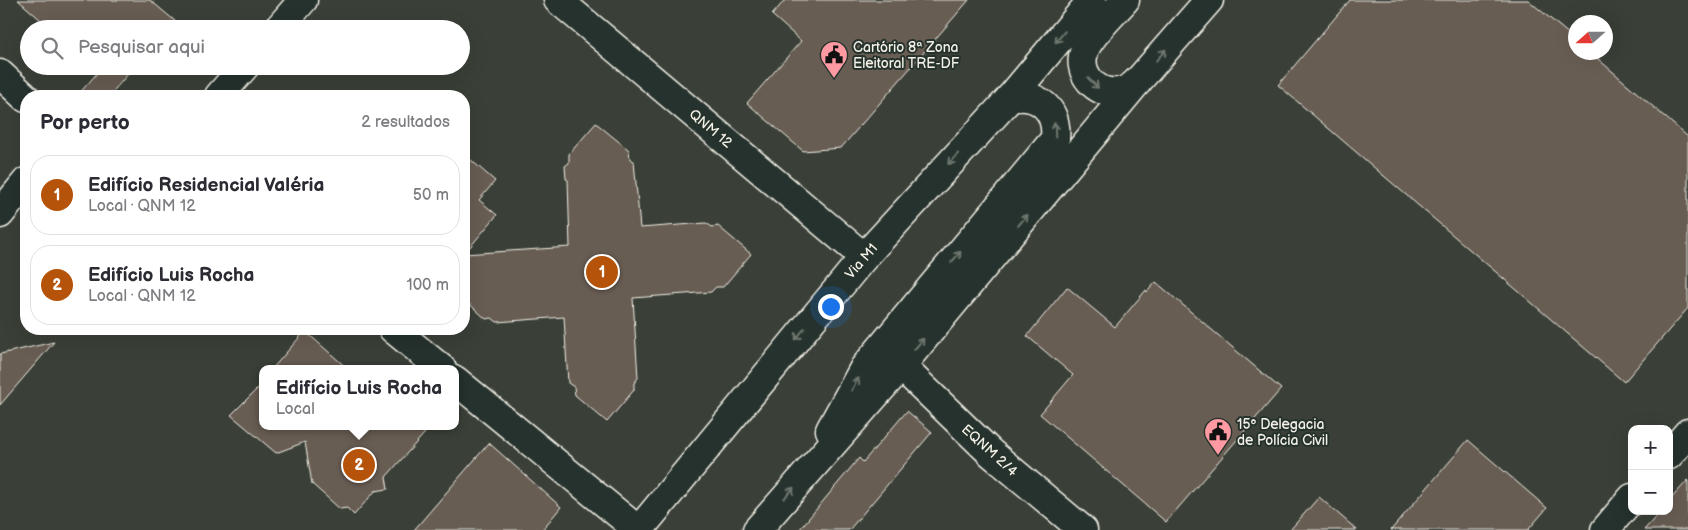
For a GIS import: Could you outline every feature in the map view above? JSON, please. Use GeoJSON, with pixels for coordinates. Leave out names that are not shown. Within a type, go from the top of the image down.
{"type":"FeatureCollection","features":[{"type":"Feature","properties":{"kind":"main road"},"geometry":{"type":"LineString","coordinates":[[286,20],[303,0]]}},
{"type":"Feature","properties":{"kind":"main road","name":"QNM 12"},"geometry":{"type":"LineString","coordinates":[[558,0],[864,257]]}},
{"type":"Feature","properties":{"kind":"main road","name":"Via M1"},"geometry":{"type":"LineString","coordinates":[[639,530],[864,257],[1010,98],[1092,0]]}},
{"type":"Feature","properties":{"kind":"main road"},"geometry":{"type":"LineString","coordinates":[[1125,0],[1088,43],[1082,61],[1083,70],[1097,88],[1108,92],[1119,92],[1129,89],[1138,81]]}},
{"type":"Feature","properties":{"kind":"main road"},"geometry":{"type":"LineString","coordinates":[[757,530],[901,366],[1138,81],[1209,0]]}},
{"type":"Feature","properties":{"kind":"main road"},"geometry":{"type":"LineString","coordinates":[[0,74],[20,92]]}},
{"type":"Feature","properties":{"kind":"main road"},"geometry":{"type":"LineString","coordinates":[[224,90],[238,75]]}},
{"type":"Feature","properties":{"kind":"main road"},"geometry":{"type":"LineString","coordinates":[[806,472],[864,368],[1055,140],[1055,123],[1046,107],[1029,97],[1019,96],[1010,98]]}},
{"type":"Feature","properties":{"kind":"main road"},"geometry":{"type":"LineString","coordinates":[[0,214],[20,189]]}},
{"type":"Feature","properties":{"kind":"main road"},"geometry":{"type":"LineString","coordinates":[[400,335],[437,365]]}},
{"type":"Feature","properties":{"kind":"main road","name":"EQNM 2/4"},"geometry":{"type":"LineString","coordinates":[[901,366],[992,453],[1083,530]]}},
{"type":"Feature","properties":{"kind":"main road"},"geometry":{"type":"LineString","coordinates":[[459,383],[639,530]]}},
{"type":"Feature","properties":{"kind":"main road"},"geometry":{"type":"LineString","coordinates":[[1673,450],[1688,433]]}},
{"type":"Feature","properties":{"kind":"main road"},"geometry":{"type":"LineString","coordinates":[[662,530],[702,455]]}},
{"type":"Feature","properties":{"kind":"main road"},"geometry":{"type":"LineString","coordinates":[[1604,530],[1628,503]]}},
{"type":"Feature","properties":{"kind":"building"},"geometry":{"type":"Polygon","coordinates":[[[18,0],[150,0],[174,20],[41,20],[18,0]]]}},
{"type":"Feature","properties":{"kind":"building","name":"Cartório 8ª Zona Eleitoral TRE-DF"},"geometry":{"type":"Polygon","coordinates":[[[785,0],[969,0],[841,148],[803,151],[747,103],[801,41],[772,15],[785,0]]]}},
{"type":"Feature","properties":{"kind":"building"},"geometry":{"type":"Polygon","coordinates":[[[1350,0],[1528,0],[1568,33],[1568,60],[1599,60],[1688,137],[1688,308],[1624,382],[1278,85],[1350,0]]]}},
{"type":"Feature","properties":{"kind":"building"},"geometry":{"type":"Polygon","coordinates":[[[95,75],[127,75],[114,90],[82,90],[95,75]]]}},
{"type":"Feature","properties":{"kind":"building"},"geometry":{"type":"Polygon","coordinates":[[[596,123],[629,150],[630,159],[634,161],[640,228],[706,223],[712,227],[718,226],[751,254],[723,287],[716,287],[711,292],[633,298],[638,378],[634,383],[634,390],[607,422],[575,395],[574,387],[568,383],[564,317],[497,322],[492,318],[486,319],[470,304],[470,254],[570,247],[568,180],[566,179],[565,166],[569,163],[569,154],[596,123]]]}},
{"type":"Feature","properties":{"kind":"building"},"geometry":{"type":"Polygon","coordinates":[[[470,159],[495,181],[479,200],[497,215],[470,247],[470,159]]]}},
{"type":"Feature","properties":{"kind":"building"},"geometry":{"type":"Polygon","coordinates":[[[1156,282],[1281,389],[1166,522],[1040,414],[1073,375],[1027,336],[1067,287],[1115,327],[1146,290],[1147,292],[1156,282]]]}},
{"type":"Feature","properties":{"kind":"building"},"geometry":{"type":"Polygon","coordinates":[[[302,335],[310,335],[343,365],[275,365],[302,335]]]}},
{"type":"Feature","properties":{"kind":"building"},"geometry":{"type":"Polygon","coordinates":[[[54,342],[31,369],[0,405],[0,354],[54,342]]]}},
{"type":"Feature","properties":{"kind":"building"},"geometry":{"type":"Polygon","coordinates":[[[259,387],[259,430],[427,430],[386,477],[388,489],[375,491],[354,515],[347,508],[340,509],[312,484],[305,442],[276,453],[231,415],[259,387]]]}},
{"type":"Feature","properties":{"kind":"building"},"geometry":{"type":"Polygon","coordinates":[[[907,411],[932,432],[849,530],[799,530],[859,458],[863,462],[907,411]]]}},
{"type":"Feature","properties":{"kind":"building"},"geometry":{"type":"Polygon","coordinates":[[[1468,440],[1547,508],[1528,530],[1391,530],[1468,440]]]}},
{"type":"Feature","properties":{"kind":"building"},"geometry":{"type":"Polygon","coordinates":[[[489,443],[561,507],[542,530],[414,530],[489,443]]]}},
{"type":"Feature","properties":{"kind":"building"},"geometry":{"type":"Polygon","coordinates":[[[1688,480],[1688,530],[1644,530],[1657,515],[1673,515],[1673,497],[1688,480]]]}},
{"type":"Feature","properties":{"kind":"building"},"geometry":{"type":"Polygon","coordinates":[[[1319,497],[1357,530],[1290,530],[1319,497]]]}},
{"type":"Feature","properties":{"kind":"place","name":"Cartório 8ª Zona Eleitoral TRE-DF"},"geometry":{"type":"Point","coordinates":[834,79]}},
{"type":"Feature","properties":{"kind":"place","name":"Edifício Residencial Valéria"},"geometry":{"type":"Point","coordinates":[602,272]}},
{"type":"Feature","properties":{"kind":"place","name":"15º Delegacia de Polícia Civil"},"geometry":{"type":"Point","coordinates":[1218,456]}},
{"type":"Feature","properties":{"kind":"place","name":"Edifício Luis Rocha"},"geometry":{"type":"Point","coordinates":[359,465]}}]}
